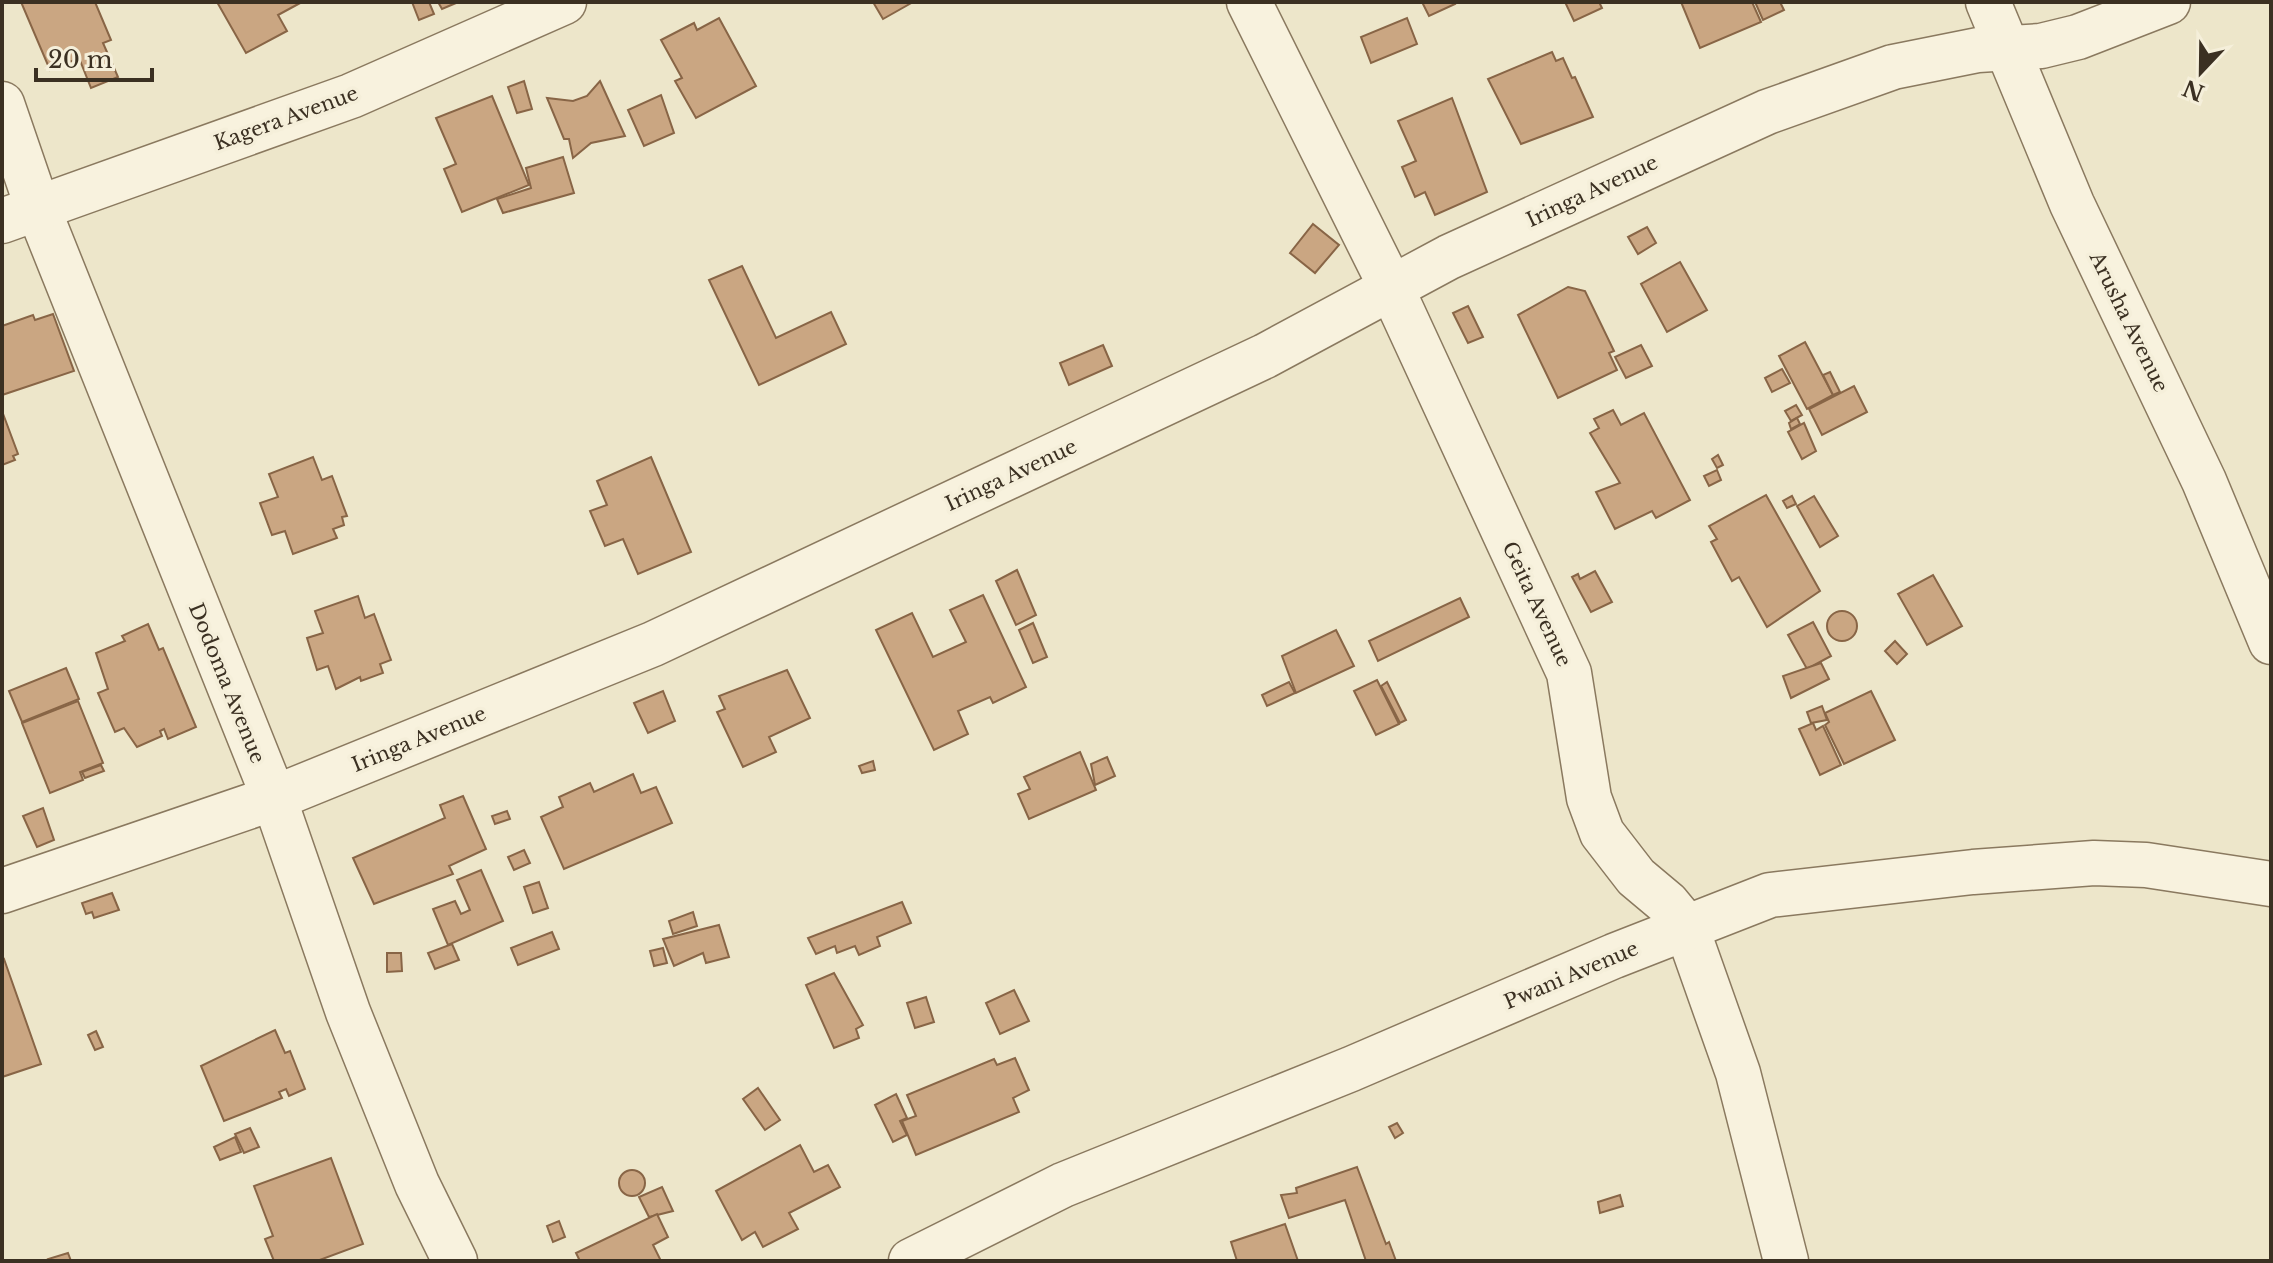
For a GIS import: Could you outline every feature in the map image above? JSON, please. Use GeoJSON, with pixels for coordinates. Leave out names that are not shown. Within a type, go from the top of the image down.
{"type":"FeatureCollection","features":[{"type":"Feature","properties":{"kind":"street","name":"Kagera Avenue"},"geometry":{"type":"LineString","coordinates":[[20,213],[351,96],[564,2]]}},
{"type":"Feature","properties":{"kind":"street","name":"Geita Avenue"},"geometry":{"type":"LineString","coordinates":[[1249,2],[1391,287],[1569,673],[1589,798],[1602,833],[1626,866],[1686,926],[1738,1073],[1786,1261]]}},
{"type":"Feature","properties":{"kind":"street","name":"Arusha Avenue"},"geometry":{"type":"LineString","coordinates":[[1988,2],[2072,204],[2204,481],[2271,642]]}},
{"type":"Feature","properties":{"kind":"street","name":"Iringa Avenue"},"geometry":{"type":"LineString","coordinates":[[2,891],[274,798],[653,644],[1265,356],[1391,287],[1767,112],[1893,67],[2009,47],[2041,46],[2078,37],[2168,2]]}},
{"type":"Feature","properties":{"kind":"street","name":"Dodoma Avenue"},"geometry":{"type":"LineString","coordinates":[[2,104],[20,213],[274,798],[348,1012],[417,1184],[455,1261]]}},
{"type":"Feature","properties":{"kind":"street","name":"Pwani Avenue"},"geometry":{"type":"LineString","coordinates":[[911,1261],[1063,1185],[1365,1063],[1686,926],[1770,895],[2039,865],[2146,865],[2271,884]]}},
{"type":"Feature","properties":{"kind":"building"},"geometry":{"type":"Polygon","coordinates":[[[21,2],[95,2],[111,40],[103,43],[118,77],[91,88],[79,58],[50,70],[21,2]]]}},
{"type":"Feature","properties":{"kind":"building"},"geometry":{"type":"Polygon","coordinates":[[[217,2],[302,2],[278,15],[287,31],[246,53],[217,2]]]}},
{"type":"Feature","properties":{"kind":"building"},"geometry":{"type":"Polygon","coordinates":[[[412,2],[429,2],[434,14],[419,20],[412,2]]]}},
{"type":"Feature","properties":{"kind":"building"},"geometry":{"type":"Polygon","coordinates":[[[438,2],[456,2],[456,3],[442,9],[438,2]]]}},
{"type":"Feature","properties":{"kind":"building"},"geometry":{"type":"Polygon","coordinates":[[[873,2],[913,2],[883,19],[873,2]]]}},
{"type":"Feature","properties":{"kind":"building"},"geometry":{"type":"Polygon","coordinates":[[[1422,2],[1454,2],[1455,4],[1429,16],[1422,2]]]}},
{"type":"Feature","properties":{"kind":"building"},"geometry":{"type":"Polygon","coordinates":[[[1565,2],[1599,2],[1602,8],[1574,21],[1565,2]]]}},
{"type":"Feature","properties":{"kind":"building"},"geometry":{"type":"Polygon","coordinates":[[[1681,2],[1752,2],[1761,22],[1700,48],[1681,2]]]}},
{"type":"Feature","properties":{"kind":"building"},"geometry":{"type":"Polygon","coordinates":[[[1755,2],[1780,2],[1784,10],[1763,20],[1755,2]]]}},
{"type":"Feature","properties":{"kind":"building"},"geometry":{"type":"Polygon","coordinates":[[[719,18],[756,86],[696,118],[675,81],[682,78],[661,40],[694,23],[697,30],[719,18]]]}},
{"type":"Feature","properties":{"kind":"building"},"geometry":{"type":"Polygon","coordinates":[[[1407,18],[1417,44],[1371,63],[1361,37],[1407,18]]]}},
{"type":"Feature","properties":{"kind":"building"},"geometry":{"type":"Polygon","coordinates":[[[1552,52],[1556,61],[1563,58],[1572,78],[1575,77],[1593,117],[1521,144],[1488,79],[1552,52]]]}},
{"type":"Feature","properties":{"kind":"building"},"geometry":{"type":"Polygon","coordinates":[[[524,81],[532,109],[517,113],[508,87],[524,81]]]}},
{"type":"Feature","properties":{"kind":"building"},"geometry":{"type":"Polygon","coordinates":[[[600,81],[625,136],[591,143],[573,158],[569,139],[564,139],[547,98],[573,101],[587,96],[600,81]]]}},
{"type":"Feature","properties":{"kind":"building"},"geometry":{"type":"Polygon","coordinates":[[[661,95],[674,133],[644,146],[628,110],[661,95]]]}},
{"type":"Feature","properties":{"kind":"building"},"geometry":{"type":"Polygon","coordinates":[[[492,96],[529,185],[462,212],[444,169],[456,164],[436,118],[492,96]]]}},
{"type":"Feature","properties":{"kind":"building"},"geometry":{"type":"Polygon","coordinates":[[[1452,98],[1487,192],[1435,215],[1425,192],[1415,197],[1402,167],[1416,161],[1398,121],[1452,98]]]}},
{"type":"Feature","properties":{"kind":"building"},"geometry":{"type":"Polygon","coordinates":[[[563,157],[574,193],[503,213],[497,199],[531,188],[526,168],[563,157]]]}},
{"type":"Feature","properties":{"kind":"building"},"geometry":{"type":"Polygon","coordinates":[[[1313,224],[1339,245],[1315,273],[1290,253],[1313,224]]]}},
{"type":"Feature","properties":{"kind":"building"},"geometry":{"type":"Polygon","coordinates":[[[1647,227],[1656,243],[1638,254],[1628,237],[1647,227]]]}},
{"type":"Feature","properties":{"kind":"building"},"geometry":{"type":"Polygon","coordinates":[[[1680,262],[1707,310],[1667,332],[1641,284],[1680,262]]]}},
{"type":"Feature","properties":{"kind":"building"},"geometry":{"type":"Polygon","coordinates":[[[742,266],[776,338],[831,312],[846,344],[759,385],[709,280],[742,266]]]}},
{"type":"Feature","properties":{"kind":"building"},"geometry":{"type":"Polygon","coordinates":[[[1568,287],[1585,291],[1614,351],[1609,353],[1617,370],[1558,398],[1518,315],[1568,287]]]}},
{"type":"Feature","properties":{"kind":"building"},"geometry":{"type":"Polygon","coordinates":[[[1468,306],[1483,337],[1468,343],[1453,313],[1468,306]]]}},
{"type":"Feature","properties":{"kind":"building"},"geometry":{"type":"Polygon","coordinates":[[[53,314],[74,371],[2,395],[2,326],[33,315],[35,320],[53,314]]]}},
{"type":"Feature","properties":{"kind":"building"},"geometry":{"type":"Polygon","coordinates":[[[1805,342],[1833,395],[1807,409],[1779,356],[1805,342]]]}},
{"type":"Feature","properties":{"kind":"building"},"geometry":{"type":"Polygon","coordinates":[[[1103,345],[1112,366],[1069,385],[1060,363],[1103,345]]]}},
{"type":"Feature","properties":{"kind":"building"},"geometry":{"type":"Polygon","coordinates":[[[1641,345],[1652,366],[1626,378],[1615,357],[1641,345]]]}},
{"type":"Feature","properties":{"kind":"building"},"geometry":{"type":"Polygon","coordinates":[[[1782,369],[1790,383],[1772,392],[1765,378],[1782,369]]]}},
{"type":"Feature","properties":{"kind":"building"},"geometry":{"type":"Polygon","coordinates":[[[1830,372],[1840,392],[1833,395],[1823,375],[1830,372]]]}},
{"type":"Feature","properties":{"kind":"building"},"geometry":{"type":"Polygon","coordinates":[[[1854,386],[1867,412],[1822,435],[1809,409],[1854,386]]]}},
{"type":"Feature","properties":{"kind":"building"},"geometry":{"type":"Polygon","coordinates":[[[1796,405],[1802,415],[1791,421],[1785,411],[1796,405]]]}},
{"type":"Feature","properties":{"kind":"building"},"geometry":{"type":"Polygon","coordinates":[[[1613,410],[1621,425],[1644,413],[1690,500],[1656,518],[1652,511],[1615,529],[1596,492],[1620,483],[1590,433],[1599,428],[1594,419],[1613,410]]]}},
{"type":"Feature","properties":{"kind":"building"},"geometry":{"type":"Polygon","coordinates":[[[2,411],[18,454],[13,456],[15,460],[2,465],[2,411]]]}},
{"type":"Feature","properties":{"kind":"building"},"geometry":{"type":"Polygon","coordinates":[[[1797,418],[1800,424],[1791,429],[1789,423],[1797,418]]]}},
{"type":"Feature","properties":{"kind":"building"},"geometry":{"type":"Polygon","coordinates":[[[1804,423],[1816,451],[1802,459],[1788,432],[1804,423]]]}},
{"type":"Feature","properties":{"kind":"building"},"geometry":{"type":"Polygon","coordinates":[[[1718,455],[1723,465],[1717,468],[1712,459],[1718,455]]]}},
{"type":"Feature","properties":{"kind":"building"},"geometry":{"type":"Polygon","coordinates":[[[313,457],[322,480],[332,476],[347,516],[342,517],[344,525],[333,529],[337,538],[293,554],[285,531],[272,535],[260,503],[278,497],[269,474],[313,457]]]}},
{"type":"Feature","properties":{"kind":"building"},"geometry":{"type":"Polygon","coordinates":[[[651,457],[691,552],[638,574],[623,539],[605,546],[590,511],[607,505],[597,481],[651,457]]]}},
{"type":"Feature","properties":{"kind":"building"},"geometry":{"type":"Polygon","coordinates":[[[1717,470],[1721,480],[1709,486],[1704,476],[1717,470]]]}},
{"type":"Feature","properties":{"kind":"building"},"geometry":{"type":"Polygon","coordinates":[[[1766,495],[1820,591],[1767,627],[1739,577],[1732,581],[1711,542],[1717,539],[1709,526],[1766,495]]]}},
{"type":"Feature","properties":{"kind":"building"},"geometry":{"type":"Polygon","coordinates":[[[1792,496],[1796,504],[1787,508],[1783,501],[1792,496]]]}},
{"type":"Feature","properties":{"kind":"building"},"geometry":{"type":"Polygon","coordinates":[[[1814,496],[1838,536],[1820,547],[1797,506],[1814,496]]]}},
{"type":"Feature","properties":{"kind":"building"},"geometry":{"type":"Polygon","coordinates":[[[1017,570],[1036,615],[1016,625],[996,581],[1017,570]]]}},
{"type":"Feature","properties":{"kind":"building"},"geometry":{"type":"Polygon","coordinates":[[[1595,571],[1612,602],[1591,612],[1572,577],[1578,574],[1580,579],[1595,571]]]}},
{"type":"Feature","properties":{"kind":"building"},"geometry":{"type":"Polygon","coordinates":[[[1933,575],[1962,626],[1927,645],[1898,594],[1933,575]]]}},
{"type":"Feature","properties":{"kind":"building"},"geometry":{"type":"Polygon","coordinates":[[[983,595],[1026,687],[993,703],[990,697],[958,711],[968,734],[934,750],[876,630],[912,613],[933,657],[966,642],[950,610],[983,595]]]}},
{"type":"Feature","properties":{"kind":"building"},"geometry":{"type":"Polygon","coordinates":[[[358,596],[365,618],[374,614],[391,660],[380,664],[383,673],[361,681],[360,677],[336,689],[328,666],[317,670],[307,638],[323,633],[315,611],[358,596]]]}},
{"type":"Feature","properties":{"kind":"building"},"geometry":{"type":"Polygon","coordinates":[[[1460,598],[1469,617],[1378,661],[1369,641],[1460,598]]]}},
{"type":"Feature","properties":{"kind":"building"},"geometry":{"type":"Polygon","coordinates":[[[1842,611],[1852,616],[1857,626],[1852,636],[1842,641],[1832,636],[1827,626],[1832,616],[1842,611]]]}},
{"type":"Feature","properties":{"kind":"building"},"geometry":{"type":"Polygon","coordinates":[[[1813,622],[1831,656],[1807,669],[1788,635],[1813,622]]]}},
{"type":"Feature","properties":{"kind":"building"},"geometry":{"type":"Polygon","coordinates":[[[1033,623],[1047,657],[1033,663],[1019,630],[1033,623]]]}},
{"type":"Feature","properties":{"kind":"building"},"geometry":{"type":"Polygon","coordinates":[[[148,624],[159,650],[163,648],[196,727],[168,739],[164,729],[160,731],[162,736],[137,747],[124,728],[115,732],[98,693],[108,689],[96,653],[125,641],[122,636],[148,624]]]}},
{"type":"Feature","properties":{"kind":"building"},"geometry":{"type":"Polygon","coordinates":[[[1336,630],[1354,666],[1296,693],[1282,656],[1336,630]]]}},
{"type":"Feature","properties":{"kind":"building"},"geometry":{"type":"Polygon","coordinates":[[[1895,641],[1907,654],[1897,664],[1885,651],[1895,641]]]}},
{"type":"Feature","properties":{"kind":"building"},"geometry":{"type":"Polygon","coordinates":[[[1821,663],[1829,679],[1791,698],[1783,676],[1821,663]]]}},
{"type":"Feature","properties":{"kind":"building"},"geometry":{"type":"Polygon","coordinates":[[[66,668],[79,699],[22,722],[9,691],[66,668]]]}},
{"type":"Feature","properties":{"kind":"building"},"geometry":{"type":"Polygon","coordinates":[[[787,670],[810,718],[769,737],[776,752],[743,767],[717,712],[725,709],[719,696],[787,670]]]}},
{"type":"Feature","properties":{"kind":"building"},"geometry":{"type":"Polygon","coordinates":[[[1377,680],[1399,724],[1376,735],[1354,691],[1377,680]]]}},
{"type":"Feature","properties":{"kind":"building"},"geometry":{"type":"Polygon","coordinates":[[[1289,682],[1295,693],[1267,706],[1262,695],[1289,682]]]}},
{"type":"Feature","properties":{"kind":"building"},"geometry":{"type":"Polygon","coordinates":[[[1387,682],[1406,720],[1400,723],[1381,686],[1387,682]]]}},
{"type":"Feature","properties":{"kind":"building"},"geometry":{"type":"Polygon","coordinates":[[[663,691],[675,721],[648,733],[634,703],[663,691]]]}},
{"type":"Feature","properties":{"kind":"building"},"geometry":{"type":"Polygon","coordinates":[[[1871,691],[1895,740],[1844,764],[1825,725],[1829,722],[1825,713],[1871,691]]]}},
{"type":"Feature","properties":{"kind":"building"},"geometry":{"type":"Polygon","coordinates":[[[78,701],[103,763],[80,772],[83,780],[50,793],[22,723],[78,701]]]}},
{"type":"Feature","properties":{"kind":"building"},"geometry":{"type":"Polygon","coordinates":[[[1822,706],[1827,720],[1811,723],[1807,712],[1822,706]]]}},
{"type":"Feature","properties":{"kind":"building"},"geometry":{"type":"Polygon","coordinates":[[[1813,723],[1816,730],[1823,726],[1841,765],[1820,775],[1799,729],[1813,723]]]}},
{"type":"Feature","properties":{"kind":"building"},"geometry":{"type":"Polygon","coordinates":[[[1080,752],[1096,790],[1029,819],[1018,794],[1030,789],[1024,777],[1080,752]]]}},
{"type":"Feature","properties":{"kind":"building"},"geometry":{"type":"Polygon","coordinates":[[[1107,757],[1115,776],[1095,785],[1091,764],[1107,757]]]}},
{"type":"Feature","properties":{"kind":"building"},"geometry":{"type":"Polygon","coordinates":[[[873,761],[875,770],[862,773],[859,766],[873,761]]]}},
{"type":"Feature","properties":{"kind":"building"},"geometry":{"type":"Polygon","coordinates":[[[101,765],[104,771],[85,778],[82,772],[101,765]]]}},
{"type":"Feature","properties":{"kind":"building"},"geometry":{"type":"Polygon","coordinates":[[[633,774],[641,793],[656,787],[672,823],[564,869],[541,817],[563,807],[559,797],[590,783],[594,792],[633,774]]]}},
{"type":"Feature","properties":{"kind":"building"},"geometry":{"type":"Polygon","coordinates":[[[463,796],[486,849],[449,866],[453,874],[374,904],[353,858],[445,818],[440,805],[463,796]]]}},
{"type":"Feature","properties":{"kind":"building"},"geometry":{"type":"Polygon","coordinates":[[[43,808],[54,840],[37,847],[23,816],[43,808]]]}},
{"type":"Feature","properties":{"kind":"building"},"geometry":{"type":"Polygon","coordinates":[[[507,811],[510,819],[495,824],[492,816],[507,811]]]}},
{"type":"Feature","properties":{"kind":"building"},"geometry":{"type":"Polygon","coordinates":[[[524,850],[530,863],[514,870],[508,857],[524,850]]]}},
{"type":"Feature","properties":{"kind":"building"},"geometry":{"type":"Polygon","coordinates":[[[481,870],[503,921],[448,945],[433,909],[455,901],[461,914],[470,910],[457,880],[481,870]]]}},
{"type":"Feature","properties":{"kind":"building"},"geometry":{"type":"Polygon","coordinates":[[[539,882],[548,908],[533,913],[524,887],[539,882]]]}},
{"type":"Feature","properties":{"kind":"building"},"geometry":{"type":"Polygon","coordinates":[[[112,893],[119,910],[94,918],[92,912],[86,914],[82,903],[112,893]]]}},
{"type":"Feature","properties":{"kind":"building"},"geometry":{"type":"Polygon","coordinates":[[[902,902],[911,923],[877,937],[880,946],[859,955],[855,946],[837,953],[835,946],[816,954],[808,938],[902,902]]]}},
{"type":"Feature","properties":{"kind":"building"},"geometry":{"type":"Polygon","coordinates":[[[693,912],[697,926],[673,934],[669,921],[693,912]]]}},
{"type":"Feature","properties":{"kind":"building"},"geometry":{"type":"Polygon","coordinates":[[[719,925],[729,957],[706,963],[703,953],[674,966],[663,939],[719,925]]]}},
{"type":"Feature","properties":{"kind":"building"},"geometry":{"type":"Polygon","coordinates":[[[552,932],[559,949],[518,965],[511,948],[552,932]]]}},
{"type":"Feature","properties":{"kind":"building"},"geometry":{"type":"Polygon","coordinates":[[[452,944],[459,960],[435,969],[428,953],[452,944]]]}},
{"type":"Feature","properties":{"kind":"building"},"geometry":{"type":"Polygon","coordinates":[[[663,948],[667,963],[654,966],[650,951],[663,948]]]}},
{"type":"Feature","properties":{"kind":"building"},"geometry":{"type":"Polygon","coordinates":[[[387,953],[401,953],[402,971],[387,972],[387,953]]]}},
{"type":"Feature","properties":{"kind":"building"},"geometry":{"type":"Polygon","coordinates":[[[2,960],[41,1064],[2,1077],[2,960]]]}},
{"type":"Feature","properties":{"kind":"building"},"geometry":{"type":"Polygon","coordinates":[[[834,973],[863,1025],[856,1029],[859,1038],[834,1048],[806,985],[834,973]]]}},
{"type":"Feature","properties":{"kind":"building"},"geometry":{"type":"Polygon","coordinates":[[[1014,990],[1029,1021],[1000,1034],[986,1003],[1014,990]]]}},
{"type":"Feature","properties":{"kind":"building"},"geometry":{"type":"Polygon","coordinates":[[[926,997],[934,1022],[915,1028],[907,1003],[926,997]]]}},
{"type":"Feature","properties":{"kind":"building"},"geometry":{"type":"Polygon","coordinates":[[[275,1030],[285,1053],[290,1051],[305,1089],[289,1096],[286,1089],[279,1092],[282,1098],[224,1121],[201,1066],[275,1030]]]}},
{"type":"Feature","properties":{"kind":"building"},"geometry":{"type":"Polygon","coordinates":[[[96,1031],[103,1047],[95,1050],[88,1035],[96,1031]]]}},
{"type":"Feature","properties":{"kind":"building"},"geometry":{"type":"Polygon","coordinates":[[[1015,1058],[1029,1090],[1013,1098],[1019,1112],[916,1155],[902,1121],[916,1116],[907,1095],[994,1059],[997,1065],[1015,1058]]]}},
{"type":"Feature","properties":{"kind":"building"},"geometry":{"type":"Polygon","coordinates":[[[758,1088],[780,1120],[765,1130],[743,1099],[758,1088]]]}},
{"type":"Feature","properties":{"kind":"building"},"geometry":{"type":"Polygon","coordinates":[[[896,1094],[907,1118],[900,1121],[907,1135],[893,1142],[875,1105],[896,1094]]]}},
{"type":"Feature","properties":{"kind":"building"},"geometry":{"type":"Polygon","coordinates":[[[1397,1123],[1403,1133],[1395,1138],[1389,1127],[1397,1123]]]}},
{"type":"Feature","properties":{"kind":"building"},"geometry":{"type":"Polygon","coordinates":[[[250,1128],[259,1147],[244,1153],[235,1134],[250,1128]]]}},
{"type":"Feature","properties":{"kind":"building"},"geometry":{"type":"Polygon","coordinates":[[[235,1137],[241,1152],[220,1160],[214,1147],[235,1137]]]}},
{"type":"Feature","properties":{"kind":"building"},"geometry":{"type":"Polygon","coordinates":[[[800,1145],[814,1172],[828,1165],[840,1187],[789,1213],[798,1229],[763,1247],[755,1232],[742,1240],[716,1191],[800,1145]]]}},
{"type":"Feature","properties":{"kind":"building"},"geometry":{"type":"Polygon","coordinates":[[[331,1158],[363,1244],[317,1261],[274,1261],[265,1239],[273,1236],[254,1186],[331,1158]]]}},
{"type":"Feature","properties":{"kind":"building"},"geometry":{"type":"Polygon","coordinates":[[[1357,1167],[1386,1244],[1389,1242],[1396,1261],[1366,1261],[1345,1200],[1289,1218],[1281,1195],[1297,1193],[1296,1188],[1357,1167]]]}},
{"type":"Feature","properties":{"kind":"building"},"geometry":{"type":"Polygon","coordinates":[[[632,1170],[641,1174],[645,1183],[641,1192],[632,1196],[623,1192],[619,1183],[623,1174],[632,1170]]]}},
{"type":"Feature","properties":{"kind":"building"},"geometry":{"type":"Polygon","coordinates":[[[662,1187],[673,1211],[649,1217],[639,1197],[662,1187]]]}},
{"type":"Feature","properties":{"kind":"building"},"geometry":{"type":"Polygon","coordinates":[[[1620,1195],[1623,1206],[1600,1213],[1598,1202],[1620,1195]]]}},
{"type":"Feature","properties":{"kind":"building"},"geometry":{"type":"Polygon","coordinates":[[[657,1214],[668,1237],[653,1245],[661,1261],[576,1261],[579,1259],[576,1253],[657,1214]]]}},
{"type":"Feature","properties":{"kind":"building"},"geometry":{"type":"Polygon","coordinates":[[[559,1221],[565,1237],[553,1242],[547,1226],[559,1221]]]}},
{"type":"Feature","properties":{"kind":"building"},"geometry":{"type":"Polygon","coordinates":[[[1285,1224],[1298,1261],[1237,1261],[1231,1242],[1285,1224]]]}},
{"type":"Feature","properties":{"kind":"building"},"geometry":{"type":"Polygon","coordinates":[[[68,1253],[71,1261],[48,1259],[68,1253]]]}}]}
